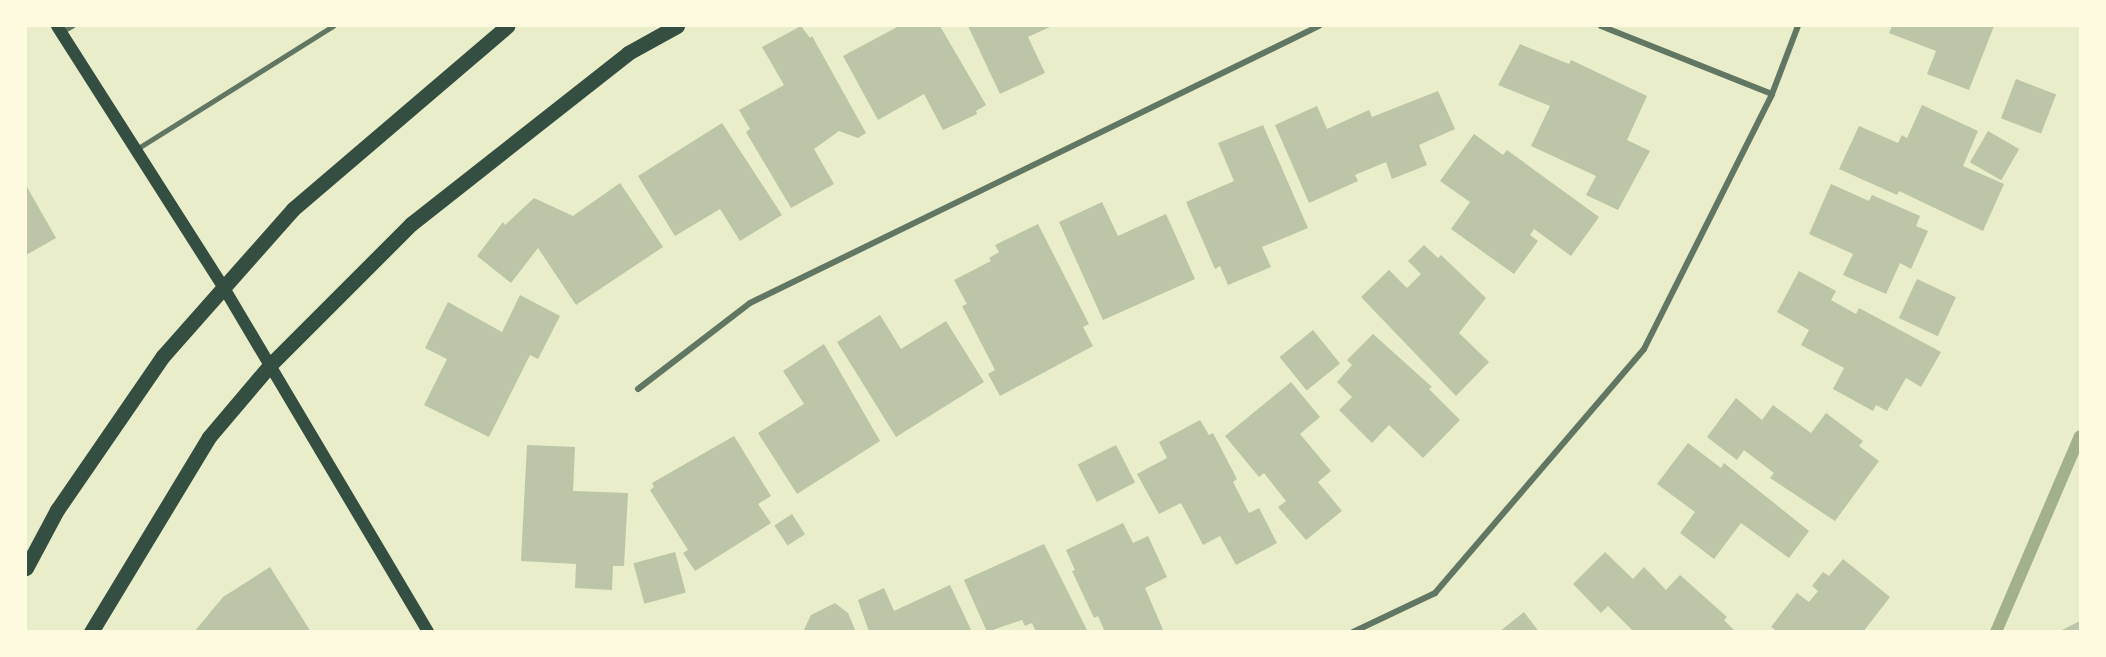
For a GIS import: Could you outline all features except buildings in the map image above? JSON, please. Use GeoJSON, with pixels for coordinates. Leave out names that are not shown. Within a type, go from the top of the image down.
{"type":"FeatureCollection","features":[{"type":"Feature","properties":{"kind":"main road"},"geometry":{"type":"LineString","coordinates":[[26,568],[57,510],[156,366],[300,201],[507,26]]}},
{"type":"Feature","properties":{"kind":"main road"},"geometry":{"type":"LineString","coordinates":[[91,632],[209,437],[270,365],[411,224],[628,53],[677,26]]}},
{"type":"Feature","properties":{"kind":"main road"},"geometry":{"type":"LineString","coordinates":[[59,29],[224,288],[428,632]]}},
{"type":"Feature","properties":{"kind":"street"},"geometry":{"type":"LineString","coordinates":[[638,389],[750,303],[1319,26]]}},
{"type":"Feature","properties":{"kind":"street"},"geometry":{"type":"LineString","coordinates":[[1601,26],[1772,94]]}},
{"type":"Feature","properties":{"kind":"street"},"geometry":{"type":"LineString","coordinates":[[1353,632],[1435,593],[1644,349],[1772,94],[1798,26]]}},
{"type":"Feature","properties":{"kind":"lane"},"geometry":{"type":"LineString","coordinates":[[59,29],[72,26]]}},
{"type":"Feature","properties":{"kind":"lane"},"geometry":{"type":"LineString","coordinates":[[135,150],[333,26]]}},
{"type":"Feature","properties":{"kind":"waterway"},"geometry":{"type":"LineString","coordinates":[[1996,632],[2080,436]]}}]}
